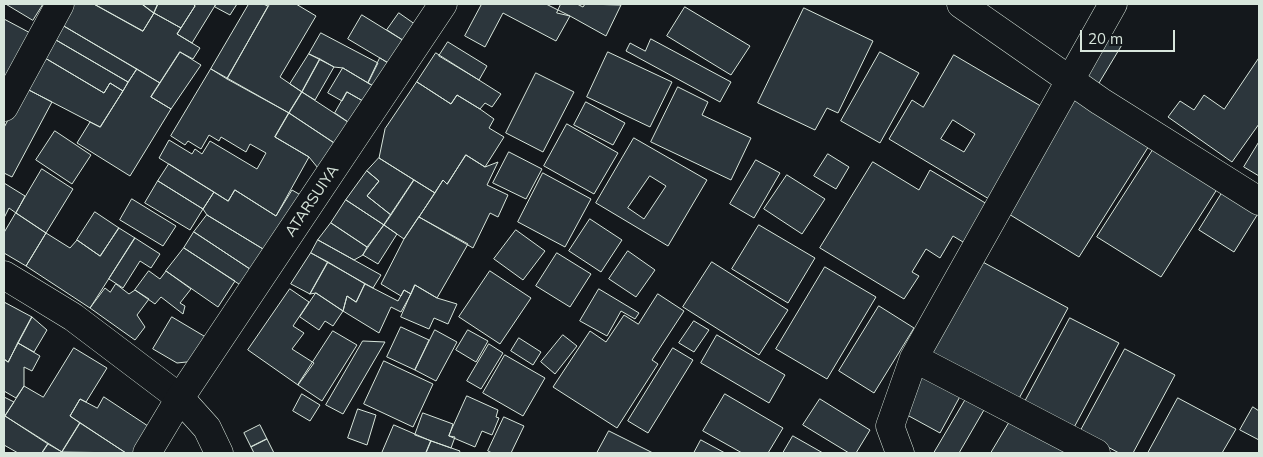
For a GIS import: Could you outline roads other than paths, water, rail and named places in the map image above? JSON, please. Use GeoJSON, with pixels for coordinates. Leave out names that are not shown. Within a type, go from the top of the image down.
{"type":"FeatureCollection","features":[{"type":"Feature","properties":{"kind":"street"},"geometry":{"type":"LineString","coordinates":[[4,107],[60,4]]}},
{"type":"Feature","properties":{"kind":"street","name":"ATARSUIYA"},"geometry":{"type":"LineString","coordinates":[[147,453],[180,398],[443,4]]}},
{"type":"Feature","properties":{"kind":"street"},"geometry":{"type":"LineString","coordinates":[[962,4],[1069,79],[1222,180],[1259,201]]}},
{"type":"Feature","properties":{"kind":"street"},"geometry":{"type":"LineString","coordinates":[[900,453],[890,426],[914,358],[1069,79],[1113,4]]}},
{"type":"Feature","properties":{"kind":"street"},"geometry":{"type":"LineString","coordinates":[[4,275],[73,317],[180,398],[207,428],[219,453]]}},
{"type":"Feature","properties":{"kind":"street"},"geometry":{"type":"LineString","coordinates":[[914,358],[1096,453]]}}]}
